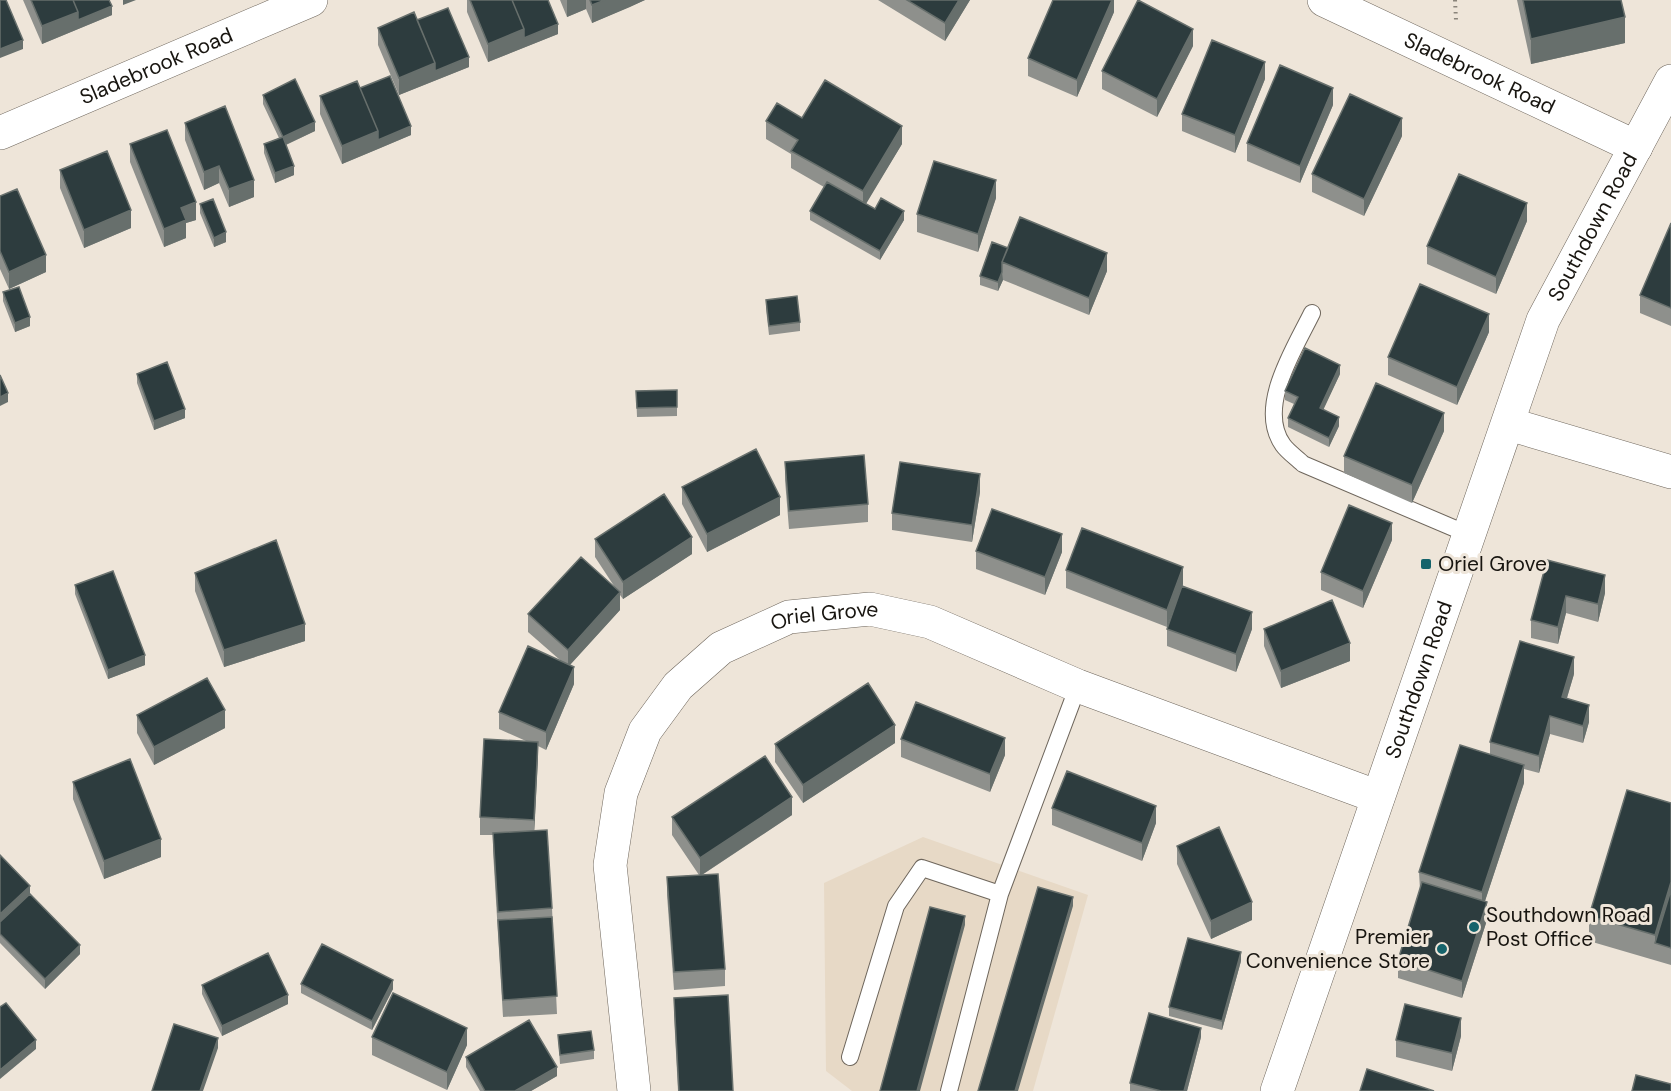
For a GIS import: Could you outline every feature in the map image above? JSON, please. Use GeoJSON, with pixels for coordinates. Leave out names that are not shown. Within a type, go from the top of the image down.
{"type":"FeatureCollection","features":[{"type":"Feature","properties":{"kind":"street","name":"Sladebrook Road"},"geometry":{"type":"LineString","coordinates":[[0,133],[311,0]]}},
{"type":"Feature","properties":{"kind":"street","name":"Sladebrook Road"},"geometry":{"type":"LineString","coordinates":[[1324,0],[1635,147]]}},
{"type":"Feature","properties":{"kind":"street","name":"Southdown Road"},"geometry":{"type":"LineString","coordinates":[[1277,1091],[1543,320],[1671,81]]}},
{"type":"Feature","properties":{"kind":"street"},"geometry":{"type":"LineString","coordinates":[[1509,424],[1671,472]]}},
{"type":"Feature","properties":{"kind":"street","name":"Oriel Grove"},"geometry":{"type":"LineString","coordinates":[[634,1091],[610,865],[621,793],[645,731],[678,686],[721,648],[789,618],[870,609],[930,622],[1078,686],[1378,797]]}},
{"type":"Feature","properties":{"kind":"lane"},"geometry":{"type":"LineString","coordinates":[[1312,312],[1276,389],[1273,415],[1282,444],[1304,464],[1470,535]]}},
{"type":"Feature","properties":{"kind":"lane"},"geometry":{"type":"LineString","coordinates":[[949,1091],[1000,894],[1078,686]]}},
{"type":"Feature","properties":{"kind":"lane"},"geometry":{"type":"LineString","coordinates":[[850,1057],[896,906],[922,868],[1000,894]]}},
{"type":"Feature","properties":{"kind":"shaded area"},"geometry":{"type":"Polygon","coordinates":[[[923,837],[1088,895],[1033,1091],[852,1091],[826,1071],[824,883],[923,837]]]}},
{"type":"Feature","properties":{"kind":"building"},"geometry":{"type":"Polygon","coordinates":[[[0,0],[6,0],[23,40],[0,49],[0,0]]]}},
{"type":"Feature","properties":{"kind":"building"},"geometry":{"type":"Polygon","coordinates":[[[31,0],[73,0],[78,12],[42,26],[31,0]]]}},
{"type":"Feature","properties":{"kind":"building"},"geometry":{"type":"Polygon","coordinates":[[[73,0],[109,0],[112,6],[78,20],[78,12],[73,0]]]}},
{"type":"Feature","properties":{"kind":"building"},"geometry":{"type":"Polygon","coordinates":[[[470,0],[512,0],[524,29],[488,44],[470,0]]]}},
{"type":"Feature","properties":{"kind":"building"},"geometry":{"type":"Polygon","coordinates":[[[512,0],[548,0],[558,24],[524,38],[524,29],[512,0]]]}},
{"type":"Feature","properties":{"kind":"building"},"geometry":{"type":"Polygon","coordinates":[[[590,0],[605,0],[592,5],[590,0]]]}},
{"type":"Feature","properties":{"kind":"building"},"geometry":{"type":"Polygon","coordinates":[[[907,0],[959,0],[945,23],[907,0]]]}},
{"type":"Feature","properties":{"kind":"building"},"geometry":{"type":"Polygon","coordinates":[[[1053,0],[1112,0],[1077,80],[1028,58],[1053,0]]]}},
{"type":"Feature","properties":{"kind":"building"},"geometry":{"type":"Polygon","coordinates":[[[1138,0],[1193,29],[1157,99],[1102,71],[1138,0]]]}},
{"type":"Feature","properties":{"kind":"building"},"geometry":{"type":"Polygon","coordinates":[[[1523,0],[1621,0],[1625,17],[1531,39],[1523,0]]]}},
{"type":"Feature","properties":{"kind":"building"},"geometry":{"type":"Polygon","coordinates":[[[448,8],[469,57],[435,71],[435,63],[417,20],[448,8]]]}},
{"type":"Feature","properties":{"kind":"building"},"geometry":{"type":"Polygon","coordinates":[[[414,12],[435,63],[399,78],[378,28],[414,12]]]}},
{"type":"Feature","properties":{"kind":"building"},"geometry":{"type":"Polygon","coordinates":[[[1212,40],[1265,62],[1235,135],[1182,114],[1212,40]]]}},
{"type":"Feature","properties":{"kind":"building"},"geometry":{"type":"Polygon","coordinates":[[[1280,65],[1333,88],[1300,166],[1247,143],[1280,65]]]}},
{"type":"Feature","properties":{"kind":"building"},"geometry":{"type":"Polygon","coordinates":[[[390,76],[411,126],[378,140],[378,131],[360,88],[390,76]]]}},
{"type":"Feature","properties":{"kind":"building"},"geometry":{"type":"Polygon","coordinates":[[[295,79],[315,122],[283,137],[263,95],[295,79]]]}},
{"type":"Feature","properties":{"kind":"building"},"geometry":{"type":"Polygon","coordinates":[[[825,80],[902,126],[863,191],[791,151],[798,140],[766,121],[777,103],[802,118],[825,80]]]}},
{"type":"Feature","properties":{"kind":"building"},"geometry":{"type":"Polygon","coordinates":[[[357,81],[378,131],[342,146],[320,96],[357,81]]]}},
{"type":"Feature","properties":{"kind":"building"},"geometry":{"type":"Polygon","coordinates":[[[1350,94],[1402,118],[1364,199],[1312,174],[1350,94]]]}},
{"type":"Feature","properties":{"kind":"building"},"geometry":{"type":"Polygon","coordinates":[[[225,106],[254,180],[229,189],[219,166],[204,172],[185,123],[225,106]]]}},
{"type":"Feature","properties":{"kind":"building"},"geometry":{"type":"Polygon","coordinates":[[[167,130],[196,202],[181,208],[186,220],[164,229],[130,144],[167,130]]]}},
{"type":"Feature","properties":{"kind":"building"},"geometry":{"type":"Polygon","coordinates":[[[283,137],[294,166],[275,173],[264,144],[283,137]]]}},
{"type":"Feature","properties":{"kind":"building"},"geometry":{"type":"Polygon","coordinates":[[[107,151],[131,210],[84,230],[60,170],[107,151]]]}},
{"type":"Feature","properties":{"kind":"building"},"geometry":{"type":"Polygon","coordinates":[[[934,161],[996,180],[978,234],[917,214],[934,161]]]}},
{"type":"Feature","properties":{"kind":"building"},"geometry":{"type":"Polygon","coordinates":[[[1459,174],[1527,203],[1496,277],[1427,246],[1459,174]]]}},
{"type":"Feature","properties":{"kind":"building"},"geometry":{"type":"Polygon","coordinates":[[[827,182],[875,209],[881,198],[904,211],[880,251],[810,211],[827,182]]]}},
{"type":"Feature","properties":{"kind":"building"},"geometry":{"type":"Polygon","coordinates":[[[17,189],[46,255],[9,272],[0,251],[0,196],[17,189]]]}},
{"type":"Feature","properties":{"kind":"building"},"geometry":{"type":"Polygon","coordinates":[[[213,199],[226,232],[214,238],[200,204],[213,199]]]}},
{"type":"Feature","properties":{"kind":"building"},"geometry":{"type":"Polygon","coordinates":[[[1020,217],[1107,253],[1089,298],[1002,262],[1020,217]]]}},
{"type":"Feature","properties":{"kind":"building"},"geometry":{"type":"Polygon","coordinates":[[[1671,223],[1671,308],[1640,295],[1671,223]]]}},
{"type":"Feature","properties":{"kind":"building"},"geometry":{"type":"Polygon","coordinates":[[[992,242],[1008,248],[1002,262],[1002,272],[998,282],[980,276],[992,242]]]}},
{"type":"Feature","properties":{"kind":"building"},"geometry":{"type":"Polygon","coordinates":[[[1420,284],[1489,314],[1457,387],[1388,357],[1420,284]]]}},
{"type":"Feature","properties":{"kind":"building"},"geometry":{"type":"Polygon","coordinates":[[[19,287],[30,317],[15,323],[3,292],[19,287]]]}},
{"type":"Feature","properties":{"kind":"building"},"geometry":{"type":"Polygon","coordinates":[[[797,296],[800,322],[769,326],[766,300],[797,296]]]}},
{"type":"Feature","properties":{"kind":"building"},"geometry":{"type":"Polygon","coordinates":[[[1305,348],[1340,365],[1320,408],[1339,417],[1329,438],[1288,418],[1298,397],[1285,391],[1305,348]]]}},
{"type":"Feature","properties":{"kind":"building"},"geometry":{"type":"Polygon","coordinates":[[[167,362],[185,409],[154,421],[137,374],[167,362]]]}},
{"type":"Feature","properties":{"kind":"building"},"geometry":{"type":"Polygon","coordinates":[[[0,375],[8,393],[0,397],[0,375]]]}},
{"type":"Feature","properties":{"kind":"building"},"geometry":{"type":"Polygon","coordinates":[[[1376,383],[1444,413],[1412,485],[1344,456],[1376,383]]]}},
{"type":"Feature","properties":{"kind":"building"},"geometry":{"type":"Polygon","coordinates":[[[677,390],[677,407],[637,408],[636,391],[677,390]]]}},
{"type":"Feature","properties":{"kind":"building"},"geometry":{"type":"Polygon","coordinates":[[[756,449],[780,497],[707,534],[682,487],[756,449]]]}},
{"type":"Feature","properties":{"kind":"building"},"geometry":{"type":"Polygon","coordinates":[[[864,455],[868,504],[789,511],[785,462],[864,455]]]}},
{"type":"Feature","properties":{"kind":"building"},"geometry":{"type":"Polygon","coordinates":[[[900,462],[980,474],[972,525],[892,513],[900,462]]]}},
{"type":"Feature","properties":{"kind":"building"},"geometry":{"type":"Polygon","coordinates":[[[664,494],[692,537],[623,582],[595,539],[664,494]]]}},
{"type":"Feature","properties":{"kind":"building"},"geometry":{"type":"Polygon","coordinates":[[[1349,505],[1392,523],[1363,591],[1321,572],[1349,505]]]}},
{"type":"Feature","properties":{"kind":"building"},"geometry":{"type":"Polygon","coordinates":[[[992,509],[1062,534],[1045,577],[976,551],[992,509]]]}},
{"type":"Feature","properties":{"kind":"building"},"geometry":{"type":"Polygon","coordinates":[[[1082,528],[1183,567],[1167,610],[1066,570],[1082,528]]]}},
{"type":"Feature","properties":{"kind":"building"},"geometry":{"type":"Polygon","coordinates":[[[276,540],[305,624],[224,650],[195,573],[276,540]]]}},
{"type":"Feature","properties":{"kind":"building"},"geometry":{"type":"Polygon","coordinates":[[[581,557],[620,592],[568,650],[528,614],[581,557]]]}},
{"type":"Feature","properties":{"kind":"building"},"geometry":{"type":"Polygon","coordinates":[[[1547,560],[1605,575],[1598,604],[1566,596],[1558,627],[1531,620],[1547,560]]]}},
{"type":"Feature","properties":{"kind":"building"},"geometry":{"type":"Polygon","coordinates":[[[113,571],[145,655],[108,670],[75,585],[113,571]]]}},
{"type":"Feature","properties":{"kind":"building"},"geometry":{"type":"Polygon","coordinates":[[[1182,586],[1252,612],[1236,654],[1167,629],[1182,586]]]}},
{"type":"Feature","properties":{"kind":"building"},"geometry":{"type":"Polygon","coordinates":[[[1332,600],[1350,643],[1281,671],[1264,629],[1332,600]]]}},
{"type":"Feature","properties":{"kind":"building"},"geometry":{"type":"Polygon","coordinates":[[[1520,641],[1574,657],[1562,697],[1589,705],[1583,726],[1550,716],[1539,756],[1490,742],[1520,641]]]}},
{"type":"Feature","properties":{"kind":"building"},"geometry":{"type":"Polygon","coordinates":[[[528,646],[574,667],[546,732],[499,712],[528,646]]]}},
{"type":"Feature","properties":{"kind":"building"},"geometry":{"type":"Polygon","coordinates":[[[207,678],[225,710],[154,747],[137,715],[207,678]]]}},
{"type":"Feature","properties":{"kind":"building"},"geometry":{"type":"Polygon","coordinates":[[[868,683],[895,725],[803,785],[775,744],[868,683]]]}},
{"type":"Feature","properties":{"kind":"building"},"geometry":{"type":"Polygon","coordinates":[[[916,702],[1005,738],[990,774],[901,739],[916,702]]]}},
{"type":"Feature","properties":{"kind":"building"},"geometry":{"type":"Polygon","coordinates":[[[484,739],[538,742],[534,820],[480,817],[484,739]]]}},
{"type":"Feature","properties":{"kind":"building"},"geometry":{"type":"Polygon","coordinates":[[[1460,745],[1524,765],[1482,892],[1419,872],[1460,745]]]}},
{"type":"Feature","properties":{"kind":"building"},"geometry":{"type":"Polygon","coordinates":[[[765,756],[792,797],[700,858],[672,817],[765,756]]]}},
{"type":"Feature","properties":{"kind":"building"},"geometry":{"type":"Polygon","coordinates":[[[130,759],[161,839],[104,861],[73,782],[130,759]]]}},
{"type":"Feature","properties":{"kind":"building"},"geometry":{"type":"Polygon","coordinates":[[[1067,771],[1156,806],[1142,843],[1052,808],[1067,771]]]}},
{"type":"Feature","properties":{"kind":"building"},"geometry":{"type":"Polygon","coordinates":[[[1627,790],[1671,803],[1671,882],[1655,935],[1589,916],[1627,790]]]}},
{"type":"Feature","properties":{"kind":"building"},"geometry":{"type":"Polygon","coordinates":[[[1219,827],[1252,902],[1211,921],[1177,846],[1219,827]]]}},
{"type":"Feature","properties":{"kind":"building"},"geometry":{"type":"Polygon","coordinates":[[[547,830],[552,908],[498,912],[493,833],[547,830]]]}},
{"type":"Feature","properties":{"kind":"building"},"geometry":{"type":"Polygon","coordinates":[[[0,855],[30,886],[0,914],[0,855]]]}},
{"type":"Feature","properties":{"kind":"building"},"geometry":{"type":"Polygon","coordinates":[[[718,874],[725,969],[674,972],[667,877],[718,874]]]}},
{"type":"Feature","properties":{"kind":"building","name":"Premier Convenience Store"},"geometry":{"type":"Polygon","coordinates":[[[1422,882],[1487,902],[1462,981],[1398,960],[1422,882]]]}},
{"type":"Feature","properties":{"kind":"building"},"geometry":{"type":"Polygon","coordinates":[[[1038,887],[1073,897],[1015,1091],[978,1091],[1038,887]]]}},
{"type":"Feature","properties":{"kind":"building"},"geometry":{"type":"Polygon","coordinates":[[[1671,890],[1671,948],[1655,943],[1671,890]]]}},
{"type":"Feature","properties":{"kind":"building"},"geometry":{"type":"Polygon","coordinates":[[[30,894],[80,945],[45,979],[0,934],[0,922],[30,894]]]}},
{"type":"Feature","properties":{"kind":"building"},"geometry":{"type":"Polygon","coordinates":[[[930,907],[965,916],[917,1091],[880,1091],[930,907]]]}},
{"type":"Feature","properties":{"kind":"building"},"geometry":{"type":"Polygon","coordinates":[[[552,917],[557,996],[503,1000],[498,920],[552,917]]]}},
{"type":"Feature","properties":{"kind":"building"},"geometry":{"type":"Polygon","coordinates":[[[1188,938],[1241,952],[1222,1021],[1169,1007],[1188,938]]]}},
{"type":"Feature","properties":{"kind":"building"},"geometry":{"type":"Polygon","coordinates":[[[322,944],[393,980],[372,1021],[301,984],[322,944]]]}},
{"type":"Feature","properties":{"kind":"building"},"geometry":{"type":"Polygon","coordinates":[[[268,953],[288,995],[222,1026],[202,985],[268,953]]]}},
{"type":"Feature","properties":{"kind":"building"},"geometry":{"type":"Polygon","coordinates":[[[393,993],[467,1028],[447,1072],[372,1037],[393,993]]]}},
{"type":"Feature","properties":{"kind":"building"},"geometry":{"type":"Polygon","coordinates":[[[728,995],[733,1091],[679,1091],[674,998],[728,995]]]}},
{"type":"Feature","properties":{"kind":"building"},"geometry":{"type":"Polygon","coordinates":[[[6,1003],[36,1040],[0,1070],[0,1007],[6,1003]]]}},
{"type":"Feature","properties":{"kind":"building"},"geometry":{"type":"Polygon","coordinates":[[[1405,1004],[1461,1018],[1452,1053],[1396,1040],[1405,1004]]]}},
{"type":"Feature","properties":{"kind":"building"},"geometry":{"type":"Polygon","coordinates":[[[1149,1013],[1201,1028],[1184,1091],[1161,1091],[1130,1083],[1149,1013]]]}},
{"type":"Feature","properties":{"kind":"building"},"geometry":{"type":"Polygon","coordinates":[[[529,1020],[557,1067],[515,1091],[485,1091],[466,1057],[529,1020]]]}},
{"type":"Feature","properties":{"kind":"building"},"geometry":{"type":"Polygon","coordinates":[[[174,1024],[218,1038],[200,1091],[152,1091],[174,1024]]]}},
{"type":"Feature","properties":{"kind":"building"},"geometry":{"type":"Polygon","coordinates":[[[591,1031],[594,1050],[560,1055],[558,1035],[591,1031]]]}},
{"type":"Feature","properties":{"kind":"building"},"geometry":{"type":"Polygon","coordinates":[[[1367,1069],[1434,1091],[1360,1091],[1367,1069]]]}},
{"type":"Feature","properties":{"kind":"building"},"geometry":{"type":"Polygon","coordinates":[[[1636,1075],[1671,1084],[1671,1091],[1632,1091],[1636,1075]]]}},
{"type":"Feature","properties":{"kind":"place","name":"Oriel Grove"},"geometry":{"type":"Point","coordinates":[1426,564]}},
{"type":"Feature","properties":{"kind":"place","name":"Southdown Road Post Office"},"geometry":{"type":"Point","coordinates":[1474,927]}},
{"type":"Feature","properties":{"kind":"place","name":"Premier Convenience Store"},"geometry":{"type":"Point","coordinates":[1442,949]}}]}
